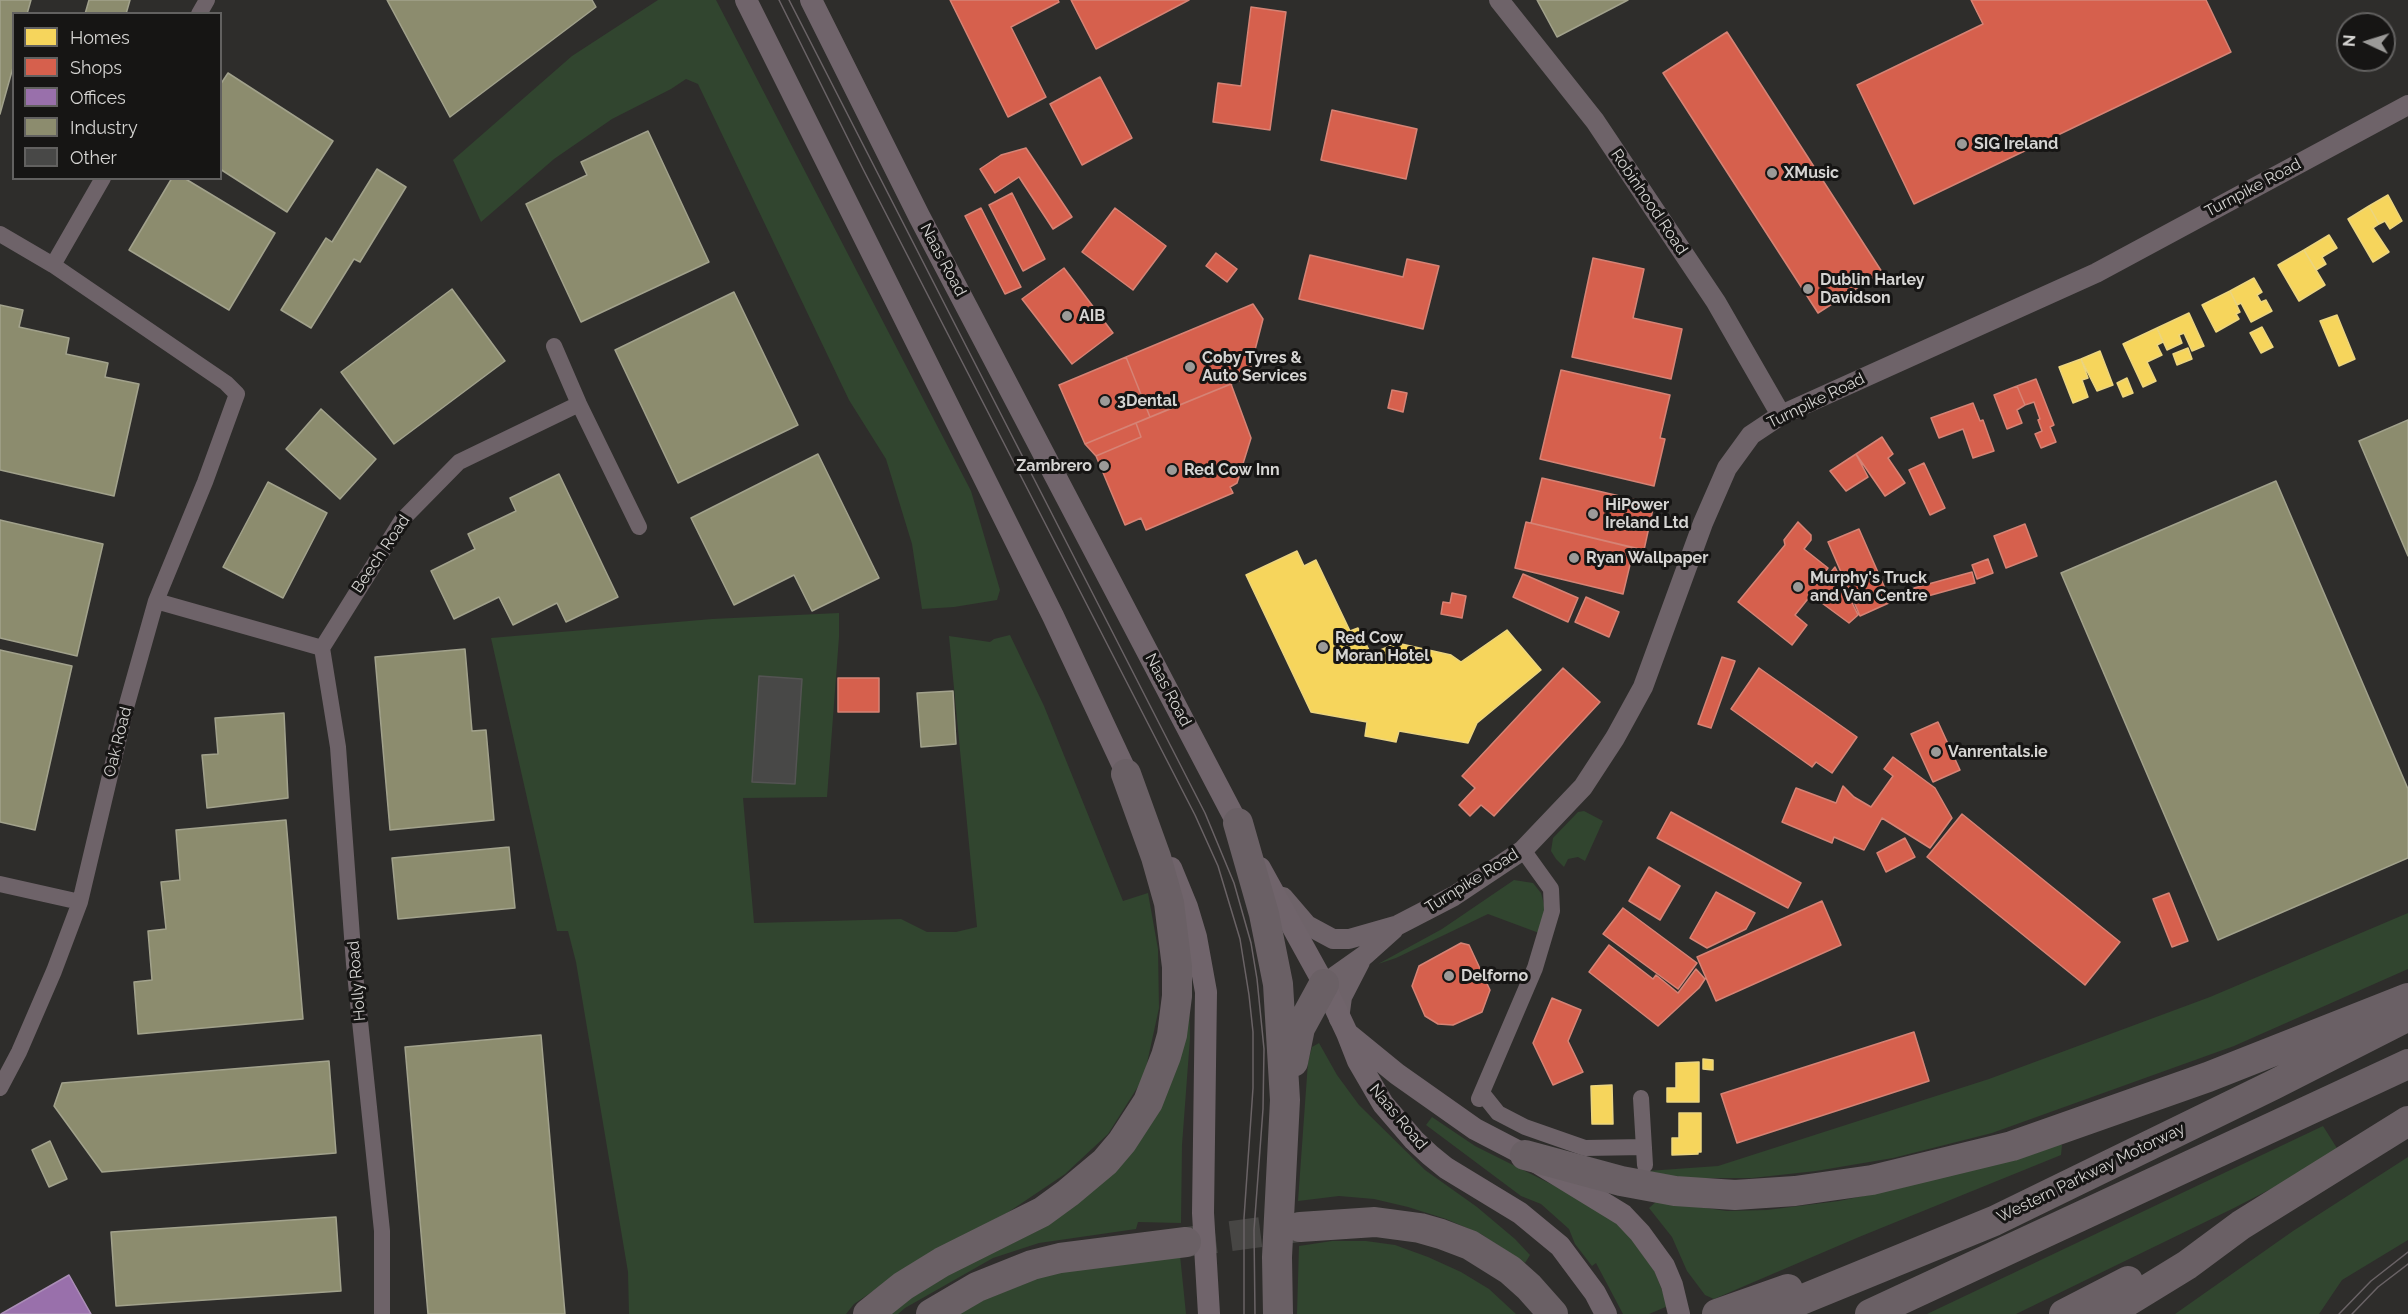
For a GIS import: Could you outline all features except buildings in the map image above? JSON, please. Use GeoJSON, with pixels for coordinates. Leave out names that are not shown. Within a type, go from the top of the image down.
{"type":"FeatureCollection","features":[{"type":"Feature","properties":{"kind":"highway"},"geometry":{"type":"LineString","coordinates":[[868,1314],[913,1280],[942,1262],[1042,1212],[1068,1193],[1105,1162],[1122,1142],[1148,1102],[1172,1035],[1177,996],[1177,967],[1169,903],[1156,857],[1126,774]]}},
{"type":"Feature","properties":{"kind":"highway"},"geometry":{"type":"LineString","coordinates":[[1238,823],[1272,948],[1278,984],[1285,1100],[1277,1257],[1278,1314]]}},
{"type":"Feature","properties":{"kind":"highway"},"geometry":{"type":"LineString","coordinates":[[1285,1100],[1300,1028],[1324,984]]}},
{"type":"Feature","properties":{"kind":"highway"},"geometry":{"type":"LineString","coordinates":[[1525,1155],[1621,1181],[1685,1192],[1735,1195],[1795,1191],[1872,1180],[2012,1146],[2208,1077],[2408,998]]}},
{"type":"Feature","properties":{"kind":"highway","name":"Western Parkway Motorway"},"geometry":{"type":"LineString","coordinates":[[1767,1314],[1870,1274],[1994,1221],[2273,1085],[2408,1016]]}},
{"type":"Feature","properties":{"kind":"highway","name":"Western Parkway Motorway"},"geometry":{"type":"LineString","coordinates":[[1869,1314],[2408,1064]]}},
{"type":"Feature","properties":{"kind":"highway"},"geometry":{"type":"LineString","coordinates":[[2107,1314],[2187,1264],[2241,1225],[2408,1121]]}},
{"type":"Feature","properties":{"kind":"highway"},"geometry":{"type":"LineString","coordinates":[[1300,1227],[1375,1222],[1420,1228],[1441,1234],[1470,1245],[1510,1270],[1553,1314]]}},
{"type":"Feature","properties":{"kind":"highway"},"geometry":{"type":"LineString","coordinates":[[2064,1314],[2241,1225]]}},
{"type":"Feature","properties":{"kind":"highway"},"geometry":{"type":"LineString","coordinates":[[931,1314],[977,1287],[1032,1265],[1060,1258],[1186,1242]]}},
{"type":"Feature","properties":{"kind":"highway"},"geometry":{"type":"LineString","coordinates":[[1717,1314],[1808,1281],[1839,1275],[1870,1274]]}},
{"type":"Feature","properties":{"kind":"main road"},"geometry":{"type":"LineString","coordinates":[[746,0],[1053,616],[1164,851],[1187,907],[1202,961],[1207,1023],[1203,1213],[1209,1314]]}},
{"type":"Feature","properties":{"kind":"main road","name":"Naas Road"},"geometry":{"type":"LineString","coordinates":[[811,0],[919,216],[1262,872],[1324,984],[1369,1083],[1414,1140],[1446,1168],[1520,1213],[1547,1235],[1575,1265],[1606,1314]]}},
{"type":"Feature","properties":{"kind":"main road"},"geometry":{"type":"LineString","coordinates":[[1343,1026],[1397,1074],[1475,1129],[1525,1155],[1623,1215],[1664,1266],[1672,1285],[1679,1314]]}},
{"type":"Feature","properties":{"kind":"street","name":"Robinhood Road"},"geometry":{"type":"LineString","coordinates":[[1499,0],[1595,122],[1716,302],[1781,415]]}},
{"type":"Feature","properties":{"kind":"street","name":"Turnpike Road"},"geometry":{"type":"LineString","coordinates":[[1398,925],[1454,896],[1523,850],[1583,787],[1615,738],[1643,687],[1703,523],[1727,468],[1751,435],[1781,415],[2096,273],[2408,105]]}},
{"type":"Feature","properties":{"kind":"street"},"geometry":{"type":"LineString","coordinates":[[0,234],[53,265],[103,180]]}},
{"type":"Feature","properties":{"kind":"street","name":"Oak Road"},"geometry":{"type":"LineString","coordinates":[[0,1088],[19,1052],[54,971],[80,902],[127,704],[156,600],[205,482],[237,394],[226,382],[53,265]]}},
{"type":"Feature","properties":{"kind":"street"},"geometry":{"type":"LineString","coordinates":[[554,346],[579,404],[639,527]]}},
{"type":"Feature","properties":{"kind":"street","name":"Beech Road"},"geometry":{"type":"LineString","coordinates":[[322,648],[402,520],[459,462],[579,404]]}},
{"type":"Feature","properties":{"kind":"street"},"geometry":{"type":"LineString","coordinates":[[156,600],[322,648]]}},
{"type":"Feature","properties":{"kind":"street","name":"Holly Road"},"geometry":{"type":"LineString","coordinates":[[322,648],[338,747],[354,964],[382,1231],[382,1314]]}},
{"type":"Feature","properties":{"kind":"street"},"geometry":{"type":"LineString","coordinates":[[1523,850],[1551,889],[1552,911],[1535,968],[1480,1096],[1498,1113],[1525,1127],[1585,1148],[1644,1147]]}},
{"type":"Feature","properties":{"kind":"street"},"geometry":{"type":"LineString","coordinates":[[1262,872],[1307,925],[1333,939],[1349,939],[1398,925]]}},
{"type":"Feature","properties":{"kind":"street"},"geometry":{"type":"LineString","coordinates":[[0,884],[80,902]]}},
{"type":"Feature","properties":{"kind":"street"},"geometry":{"type":"LineString","coordinates":[[1324,984],[1365,955],[1398,925]]}},
{"type":"Feature","properties":{"kind":"street"},"geometry":{"type":"LineString","coordinates":[[1343,1026],[1342,997],[1349,980],[1365,955]]}},
{"type":"Feature","properties":{"kind":"street"},"geometry":{"type":"LineString","coordinates":[[1641,1098],[1645,1165]]}},
{"type":"Feature","properties":{"kind":"green space"},"geometry":{"type":"Polygon","coordinates":[[[658,0],[716,0],[971,491],[1000,590],[997,600],[954,607],[922,609],[912,544],[886,459],[849,400],[698,84],[686,79],[612,119],[554,159],[481,222],[453,160],[572,56],[658,0]]]}},
{"type":"Feature","properties":{"kind":"green space"},"geometry":{"type":"Polygon","coordinates":[[[839,613],[827,797],[743,798],[754,923],[901,919],[927,932],[956,932],[977,927],[949,636],[990,642],[1010,635],[1044,706],[1123,901],[1148,893],[1158,949],[1159,1008],[1144,1077],[1108,1134],[1065,1174],[1007,1213],[921,1259],[854,1304],[846,1314],[629,1314],[628,1272],[576,962],[568,931],[557,931],[491,638],[712,619],[839,613]]]}},
{"type":"Feature","properties":{"kind":"green space"},"geometry":{"type":"Polygon","coordinates":[[[1584,811],[1603,821],[1585,861],[1578,857],[1568,859],[1564,867],[1551,851],[1553,838],[1578,812],[1584,811]]]}},
{"type":"Feature","properties":{"kind":"green space"},"geometry":{"type":"Polygon","coordinates":[[[1514,880],[1533,883],[1541,893],[1545,908],[1539,933],[1488,914],[1396,958],[1378,964],[1442,929],[1514,880]]]}},
{"type":"Feature","properties":{"kind":"green space"},"geometry":{"type":"Polygon","coordinates":[[[2408,913],[2408,969],[2234,1046],[1992,1133],[1893,1158],[1816,1171],[1752,1178],[1682,1178],[1647,1171],[1718,1166],[1989,1079],[2210,997],[2408,913]]]}},
{"type":"Feature","properties":{"kind":"green space"},"geometry":{"type":"Polygon","coordinates":[[[1189,984],[1190,1038],[1182,1145],[1181,1223],[1138,1222],[1136,1229],[1039,1243],[993,1258],[898,1314],[882,1314],[1128,1152],[1189,984]]]}},
{"type":"Feature","properties":{"kind":"green space"},"geometry":{"type":"Polygon","coordinates":[[[1319,1043],[1337,1075],[1359,1105],[1425,1170],[1477,1207],[1515,1239],[1530,1255],[1525,1263],[1481,1234],[1446,1219],[1408,1207],[1374,1199],[1339,1196],[1298,1201],[1308,1062],[1312,1047],[1319,1043]]]}},
{"type":"Feature","properties":{"kind":"green space"},"geometry":{"type":"Polygon","coordinates":[[[1432,1117],[1475,1146],[1597,1207],[1626,1231],[1655,1272],[1668,1306],[1649,1314],[1623,1314],[1596,1263],[1592,1266],[1575,1244],[1569,1229],[1541,1204],[1521,1196],[1426,1125],[1432,1117]]]}},
{"type":"Feature","properties":{"kind":"green space"},"geometry":{"type":"Polygon","coordinates":[[[2323,1126],[2340,1153],[2234,1208],[2016,1314],[1927,1314],[2323,1126]]]}},
{"type":"Feature","properties":{"kind":"green space"},"geometry":{"type":"Polygon","coordinates":[[[2050,1143],[2062,1145],[2061,1155],[1714,1299],[1705,1295],[1687,1271],[1672,1237],[1649,1208],[1657,1201],[1727,1211],[1767,1210],[1839,1201],[1897,1189],[2050,1143]]]}},
{"type":"Feature","properties":{"kind":"green space"},"geometry":{"type":"Polygon","coordinates":[[[2408,1157],[2408,1240],[2342,1280],[2319,1314],[2175,1314],[2293,1231],[2408,1157]]]}},
{"type":"Feature","properties":{"kind":"green space"},"geometry":{"type":"Polygon","coordinates":[[[1332,1241],[1366,1241],[1395,1245],[1428,1257],[1461,1272],[1489,1289],[1516,1314],[1297,1314],[1299,1246],[1332,1241]]]}},
{"type":"Feature","properties":{"kind":"green space"},"geometry":{"type":"Polygon","coordinates":[[[1180,1255],[1186,1314],[949,1314],[1055,1268],[1180,1255]]]}},
{"type":"Feature","properties":{"kind":"tunnel"},"geometry":{"type":"LineString","coordinates":[[1186,1242],[1300,1227]]}},
{"type":"Feature","properties":{"kind":"tram line"},"geometry":{"type":"LineString","coordinates":[[779,0],[863,169],[1195,815],[1218,866],[1240,939],[1253,1032],[1253,1088],[1244,1218],[1244,1314]]}},
{"type":"Feature","properties":{"kind":"tram line"},"geometry":{"type":"LineString","coordinates":[[789,0],[1205,813],[1234,883],[1251,943],[1264,1049],[1263,1109],[1254,1230],[1255,1314]]}},
{"type":"Feature","properties":{"kind":"tram line"},"geometry":{"type":"LineString","coordinates":[[2339,1314],[2371,1281],[2408,1252]]}},
{"type":"Feature","properties":{"kind":"tram line"},"geometry":{"type":"LineString","coordinates":[[2352,1314],[2378,1287],[2408,1264]]}},
{"type":"Feature","properties":{"kind":"place","name":"SIG Ireland"},"geometry":{"type":"Point","coordinates":[1962,144]}},
{"type":"Feature","properties":{"kind":"place","name":"XMusic"},"geometry":{"type":"Point","coordinates":[1772,173]}},
{"type":"Feature","properties":{"kind":"place","name":"Dublin Harley Davidson"},"geometry":{"type":"Point","coordinates":[1808,289]}},
{"type":"Feature","properties":{"kind":"place","name":"AIB"},"geometry":{"type":"Point","coordinates":[1067,316]}},
{"type":"Feature","properties":{"kind":"place","name":"Coby Tyres & Auto Services"},"geometry":{"type":"Point","coordinates":[1190,367]}},
{"type":"Feature","properties":{"kind":"place","name":"3Dental"},"geometry":{"type":"Point","coordinates":[1105,401]}},
{"type":"Feature","properties":{"kind":"place","name":"Zambrero"},"geometry":{"type":"Point","coordinates":[1104,466]}},
{"type":"Feature","properties":{"kind":"place","name":"Red Cow Inn"},"geometry":{"type":"Point","coordinates":[1172,470]}},
{"type":"Feature","properties":{"kind":"place","name":"HiPower Ireland Ltd"},"geometry":{"type":"Point","coordinates":[1593,514]}},
{"type":"Feature","properties":{"kind":"place","name":"Ryan Wallpaper"},"geometry":{"type":"Point","coordinates":[1574,558]}},
{"type":"Feature","properties":{"kind":"place","name":"Murphy's Truck and Van Centre"},"geometry":{"type":"Point","coordinates":[1798,587]}},
{"type":"Feature","properties":{"kind":"place","name":"Red Cow Moran Hotel"},"geometry":{"type":"Point","coordinates":[1323,647]}},
{"type":"Feature","properties":{"kind":"place","name":"Vanrentals.ie"},"geometry":{"type":"Point","coordinates":[1936,752]}},
{"type":"Feature","properties":{"kind":"place","name":"Delforno"},"geometry":{"type":"Point","coordinates":[1449,976]}}]}
